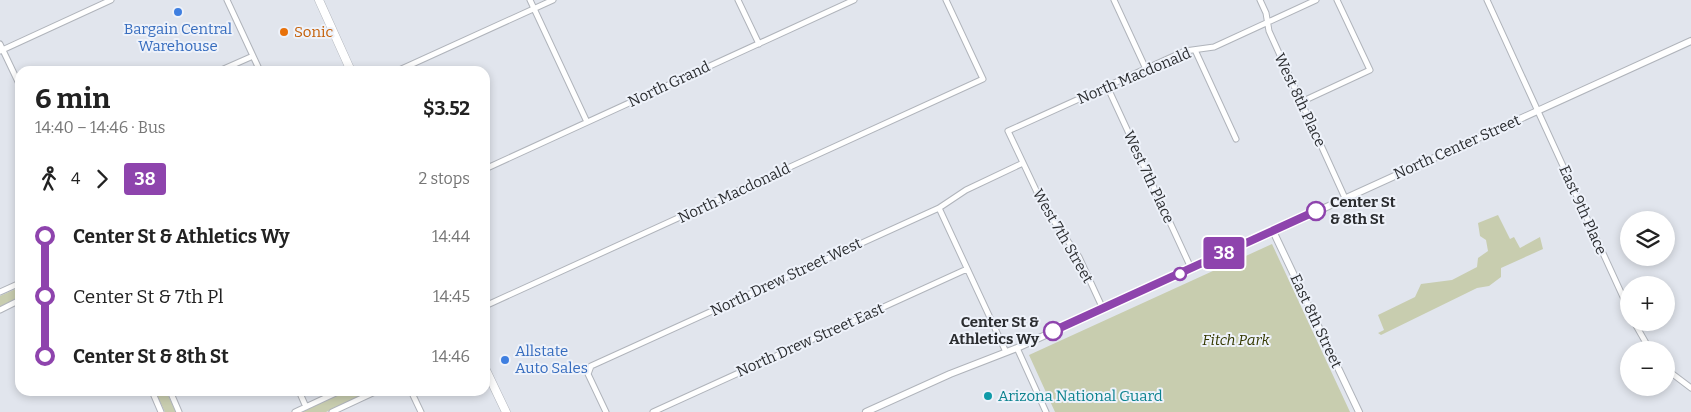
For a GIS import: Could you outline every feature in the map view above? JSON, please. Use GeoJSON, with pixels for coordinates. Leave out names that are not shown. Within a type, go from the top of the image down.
{"type":"FeatureCollection","features":[{"type":"Feature","properties":{"kind":"main road"},"geometry":{"type":"LineString","coordinates":[[318,0],[349,66]]}},
{"type":"Feature","properties":{"kind":"main road"},"geometry":{"type":"LineString","coordinates":[[490,378],[506,412]]}},
{"type":"Feature","properties":{"kind":"street"},"geometry":{"type":"LineString","coordinates":[[1,51],[111,0]]}},
{"type":"Feature","properties":{"kind":"street"},"geometry":{"type":"LineString","coordinates":[[227,0],[258,66]]}},
{"type":"Feature","properties":{"kind":"street"},"geometry":{"type":"LineString","coordinates":[[530,0],[587,122]]}},
{"type":"Feature","properties":{"kind":"street"},"geometry":{"type":"LineString","coordinates":[[408,66],[553,0]]}},
{"type":"Feature","properties":{"kind":"street"},"geometry":{"type":"LineString","coordinates":[[738,0],[759,44]]}},
{"type":"Feature","properties":{"kind":"street","name":"North Grand"},"geometry":{"type":"LineString","coordinates":[[490,167],[854,0]]}},
{"type":"Feature","properties":{"kind":"street","name":"North Macdonald"},"geometry":{"type":"LineString","coordinates":[[490,304],[983,79],[946,0]]}},
{"type":"Feature","properties":{"kind":"street"},"geometry":{"type":"LineString","coordinates":[[1114,0],[1146,69]]}},
{"type":"Feature","properties":{"kind":"street","name":"West 8th Place"},"geometry":{"type":"LineString","coordinates":[[1260,0],[1266,13],[1269,31],[1345,198]]}},
{"type":"Feature","properties":{"kind":"street","name":"North Macdonald"},"geometry":{"type":"LineString","coordinates":[[1008,131],[1186,51],[1214,47],[1316,0]]}},
{"type":"Feature","properties":{"kind":"street"},"geometry":{"type":"LineString","coordinates":[[1301,102],[1370,70],[1337,0]]}},
{"type":"Feature","properties":{"kind":"street","name":"East 9th Place"},"geometry":{"type":"LineString","coordinates":[[1487,0],[1620,290]]}},
{"type":"Feature","properties":{"kind":"street","name":"North Center Street"},"geometry":{"type":"LineString","coordinates":[[870,411],[950,374],[1017,348],[1691,41]]}},
{"type":"Feature","properties":{"kind":"street"},"geometry":{"type":"LineString","coordinates":[[0,44],[1,51],[15,77]]}},
{"type":"Feature","properties":{"kind":"street"},"geometry":{"type":"LineString","coordinates":[[1194,50],[1236,139]]}},
{"type":"Feature","properties":{"kind":"street"},"geometry":{"type":"LineString","coordinates":[[230,66],[253,56]]}},
{"type":"Feature","properties":{"kind":"street","name":"West 7th Place"},"geometry":{"type":"LineString","coordinates":[[1107,86],[1192,268]]}},
{"type":"Feature","properties":{"kind":"street","name":"West 7th Street"},"geometry":{"type":"LineString","coordinates":[[1008,131],[1044,207],[1079,257],[1103,309]]}},
{"type":"Feature","properties":{"kind":"street","name":"North Drew Street West"},"geometry":{"type":"LineString","coordinates":[[605,412],[588,374],[591,366],[939,208],[966,190],[1023,163]]}},
{"type":"Feature","properties":{"kind":"street"},"geometry":{"type":"LineString","coordinates":[[939,208],[1006,352]]}},
{"type":"Feature","properties":{"kind":"street","name":"East 8th Street"},"geometry":{"type":"LineString","coordinates":[[1273,231],[1359,412]]}},
{"type":"Feature","properties":{"kind":"street","name":"North Drew Street East"},"geometry":{"type":"LineString","coordinates":[[653,412],[967,269]]}},
{"type":"Feature","properties":{"kind":"street"},"geometry":{"type":"LineString","coordinates":[[0,292],[15,285]]}},
{"type":"Feature","properties":{"kind":"street"},"geometry":{"type":"LineString","coordinates":[[0,310],[15,302]]}},
{"type":"Feature","properties":{"kind":"street"},"geometry":{"type":"LineString","coordinates":[[1017,348],[1046,412]]}},
{"type":"Feature","properties":{"kind":"street"},"geometry":{"type":"LineString","coordinates":[[1675,376],[1691,388]]}},
{"type":"Feature","properties":{"kind":"street"},"geometry":{"type":"LineString","coordinates":[[154,396],[161,412]]}},
{"type":"Feature","properties":{"kind":"street"},"geometry":{"type":"LineString","coordinates":[[172,396],[179,412]]}},
{"type":"Feature","properties":{"kind":"street"},"geometry":{"type":"LineString","coordinates":[[301,396],[306,407]]}},
{"type":"Feature","properties":{"kind":"street"},"geometry":{"type":"LineString","coordinates":[[295,412],[329,396]]}},
{"type":"Feature","properties":{"kind":"street"},"geometry":{"type":"LineString","coordinates":[[332,412],[366,396]]}},
{"type":"Feature","properties":{"kind":"street"},"geometry":{"type":"LineString","coordinates":[[413,396],[421,412]]}},
{"type":"Feature","properties":{"kind":"green space"},"geometry":{"type":"Polygon","coordinates":[[[1498,215],[1510,239],[1514,237],[1520,248],[1540,237],[1543,249],[1501,268],[1501,277],[1489,286],[1477,288],[1381,335],[1378,333],[1384,330],[1378,315],[1415,297],[1421,284],[1452,280],[1477,267],[1478,258],[1488,251],[1486,240],[1480,236],[1478,223],[1498,215]]]}},
{"type":"Feature","properties":{"kind":"green space","name":"Fitch Park"},"geometry":{"type":"Polygon","coordinates":[[[1272,244],[1350,412],[1055,412],[1029,355],[1272,244]]]}},
{"type":"Feature","properties":{"kind":"green space"},"geometry":{"type":"Polygon","coordinates":[[[15,289],[15,300],[0,307],[0,296],[15,289]]]}},
{"type":"Feature","properties":{"kind":"green space"},"geometry":{"type":"Polygon","coordinates":[[[157,396],[168,396],[176,412],[165,412],[157,396]]]}},
{"type":"Feature","properties":{"kind":"green space"},"geometry":{"type":"Polygon","coordinates":[[[335,396],[360,396],[326,412],[302,412],[335,396]]]}},
{"type":"Feature","properties":{"kind":"bus line","name":"38"},"geometry":{"type":"LineString","coordinates":[[1053,331],[1316,211]]}},
{"type":"Feature","properties":{"kind":"place","name":"Bargain Central Warehouse"},"geometry":{"type":"Point","coordinates":[178,12]}},
{"type":"Feature","properties":{"kind":"place","name":"Sonic"},"geometry":{"type":"Point","coordinates":[284,32]}},
{"type":"Feature","properties":{"kind":"place","name":"Center St & 8th St"},"geometry":{"type":"Point","coordinates":[1316,211]}},
{"type":"Feature","properties":{"kind":"place","name":"Center St & Athletics Wy"},"geometry":{"type":"Point","coordinates":[1053,331]}},
{"type":"Feature","properties":{"kind":"place","name":"Allstate Auto Sales"},"geometry":{"type":"Point","coordinates":[505,360]}},
{"type":"Feature","properties":{"kind":"place","name":"Arizona National Guard"},"geometry":{"type":"Point","coordinates":[988,396]}}]}
